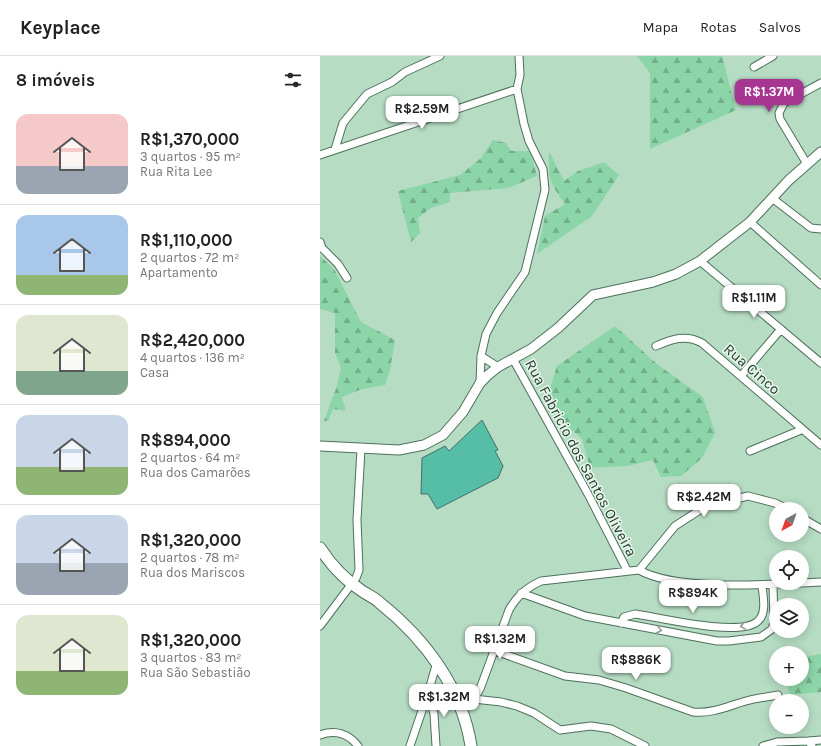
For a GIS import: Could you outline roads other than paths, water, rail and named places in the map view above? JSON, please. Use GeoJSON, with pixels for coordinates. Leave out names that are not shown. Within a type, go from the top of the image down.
{"type":"FeatureCollection","features":[{"type":"Feature","properties":{"kind":"main road"},"geometry":{"type":"LineString","coordinates":[[320,548],[334,567],[351,583],[391,612],[424,646],[436,662],[461,706],[471,746]]}},
{"type":"Feature","properties":{"kind":"street"},"geometry":{"type":"LineString","coordinates":[[335,149],[343,124],[367,94],[392,82],[405,72],[440,56]]}},
{"type":"Feature","properties":{"kind":"street"},"geometry":{"type":"LineString","coordinates":[[480,383],[481,356],[490,324],[525,272],[545,190],[543,170],[526,133],[517,88],[520,75],[519,56]]}},
{"type":"Feature","properties":{"kind":"street"},"geometry":{"type":"LineString","coordinates":[[754,67],[774,56]]}},
{"type":"Feature","properties":{"kind":"street"},"geometry":{"type":"LineString","coordinates":[[807,164],[780,119],[780,107],[784,103],[821,83]]}},
{"type":"Feature","properties":{"kind":"street"},"geometry":{"type":"LineString","coordinates":[[320,155],[517,88]]}},
{"type":"Feature","properties":{"kind":"street"},"geometry":{"type":"LineString","coordinates":[[320,446],[399,450],[412,448],[438,440],[463,412],[480,383],[498,367],[531,349],[558,328],[593,295],[653,282],[676,274],[700,261],[750,222],[772,198],[821,152]]}},
{"type":"Feature","properties":{"kind":"street"},"geometry":{"type":"LineString","coordinates":[[772,198],[811,228],[821,229]]}},
{"type":"Feature","properties":{"kind":"street"},"geometry":{"type":"LineString","coordinates":[[750,222],[821,285]]}},
{"type":"Feature","properties":{"kind":"street"},"geometry":{"type":"LineString","coordinates":[[320,242],[322,248],[338,264],[347,278]]}},
{"type":"Feature","properties":{"kind":"street"},"geometry":{"type":"LineString","coordinates":[[700,261],[821,363]]}},
{"type":"Feature","properties":{"kind":"street"},"geometry":{"type":"LineString","coordinates":[[741,376],[781,329]]}},
{"type":"Feature","properties":{"kind":"street","name":"Rua Cinco"},"geometry":{"type":"LineString","coordinates":[[656,346],[673,339],[686,337],[695,339],[702,343],[821,445]]}},
{"type":"Feature","properties":{"kind":"street"},"geometry":{"type":"LineString","coordinates":[[481,356],[498,367]]}},
{"type":"Feature","properties":{"kind":"street","name":"Rua Fabricio dos Santos Oliveira"},"geometry":{"type":"LineString","coordinates":[[513,359],[588,494],[627,570]]}},
{"type":"Feature","properties":{"kind":"street"},"geometry":{"type":"LineString","coordinates":[[750,451],[802,430]]}},
{"type":"Feature","properties":{"kind":"street"},"geometry":{"type":"LineString","coordinates":[[320,626],[356,578],[360,562],[357,520],[361,449]]}},
{"type":"Feature","properties":{"kind":"street"},"geometry":{"type":"LineString","coordinates":[[639,570],[675,526],[706,506],[722,500],[748,496],[775,502]]}},
{"type":"Feature","properties":{"kind":"street"},"geometry":{"type":"LineString","coordinates":[[809,522],[821,529]]}},
{"type":"Feature","properties":{"kind":"street"},"geometry":{"type":"LineString","coordinates":[[461,706],[474,699],[480,688],[509,610],[521,593],[541,581],[627,570],[639,570],[650,575],[668,579],[706,584],[769,585]]}},
{"type":"Feature","properties":{"kind":"street"},"geometry":{"type":"LineString","coordinates":[[809,583],[821,582]]}},
{"type":"Feature","properties":{"kind":"street"},"geometry":{"type":"LineString","coordinates":[[620,623],[624,617],[635,614],[720,628],[752,624],[758,622],[761,616],[763,606],[762,586]]}},
{"type":"Feature","properties":{"kind":"street"},"geometry":{"type":"LineString","coordinates":[[521,593],[571,612],[620,623],[717,641],[729,641],[761,637],[772,629],[774,623],[773,590]]}},
{"type":"Feature","properties":{"kind":"street"},"geometry":{"type":"LineString","coordinates":[[493,650],[565,676],[599,680],[693,712],[703,714],[747,701],[769,697]]}},
{"type":"Feature","properties":{"kind":"street"},"geometry":{"type":"LineString","coordinates":[[410,746],[428,693],[436,662]]}},
{"type":"Feature","properties":{"kind":"street"},"geometry":{"type":"LineString","coordinates":[[428,693],[434,714],[436,746]]}},
{"type":"Feature","properties":{"kind":"street"},"geometry":{"type":"LineString","coordinates":[[474,699],[501,702],[517,706],[534,713],[560,730],[591,726],[611,729],[635,743],[645,746]]}},
{"type":"Feature","properties":{"kind":"street"},"geometry":{"type":"LineString","coordinates":[[320,734],[338,732],[353,739],[358,746]]}},
{"type":"Feature","properties":{"kind":"street"},"geometry":{"type":"LineString","coordinates":[[763,746],[778,742],[810,743],[821,740]]}}]}
